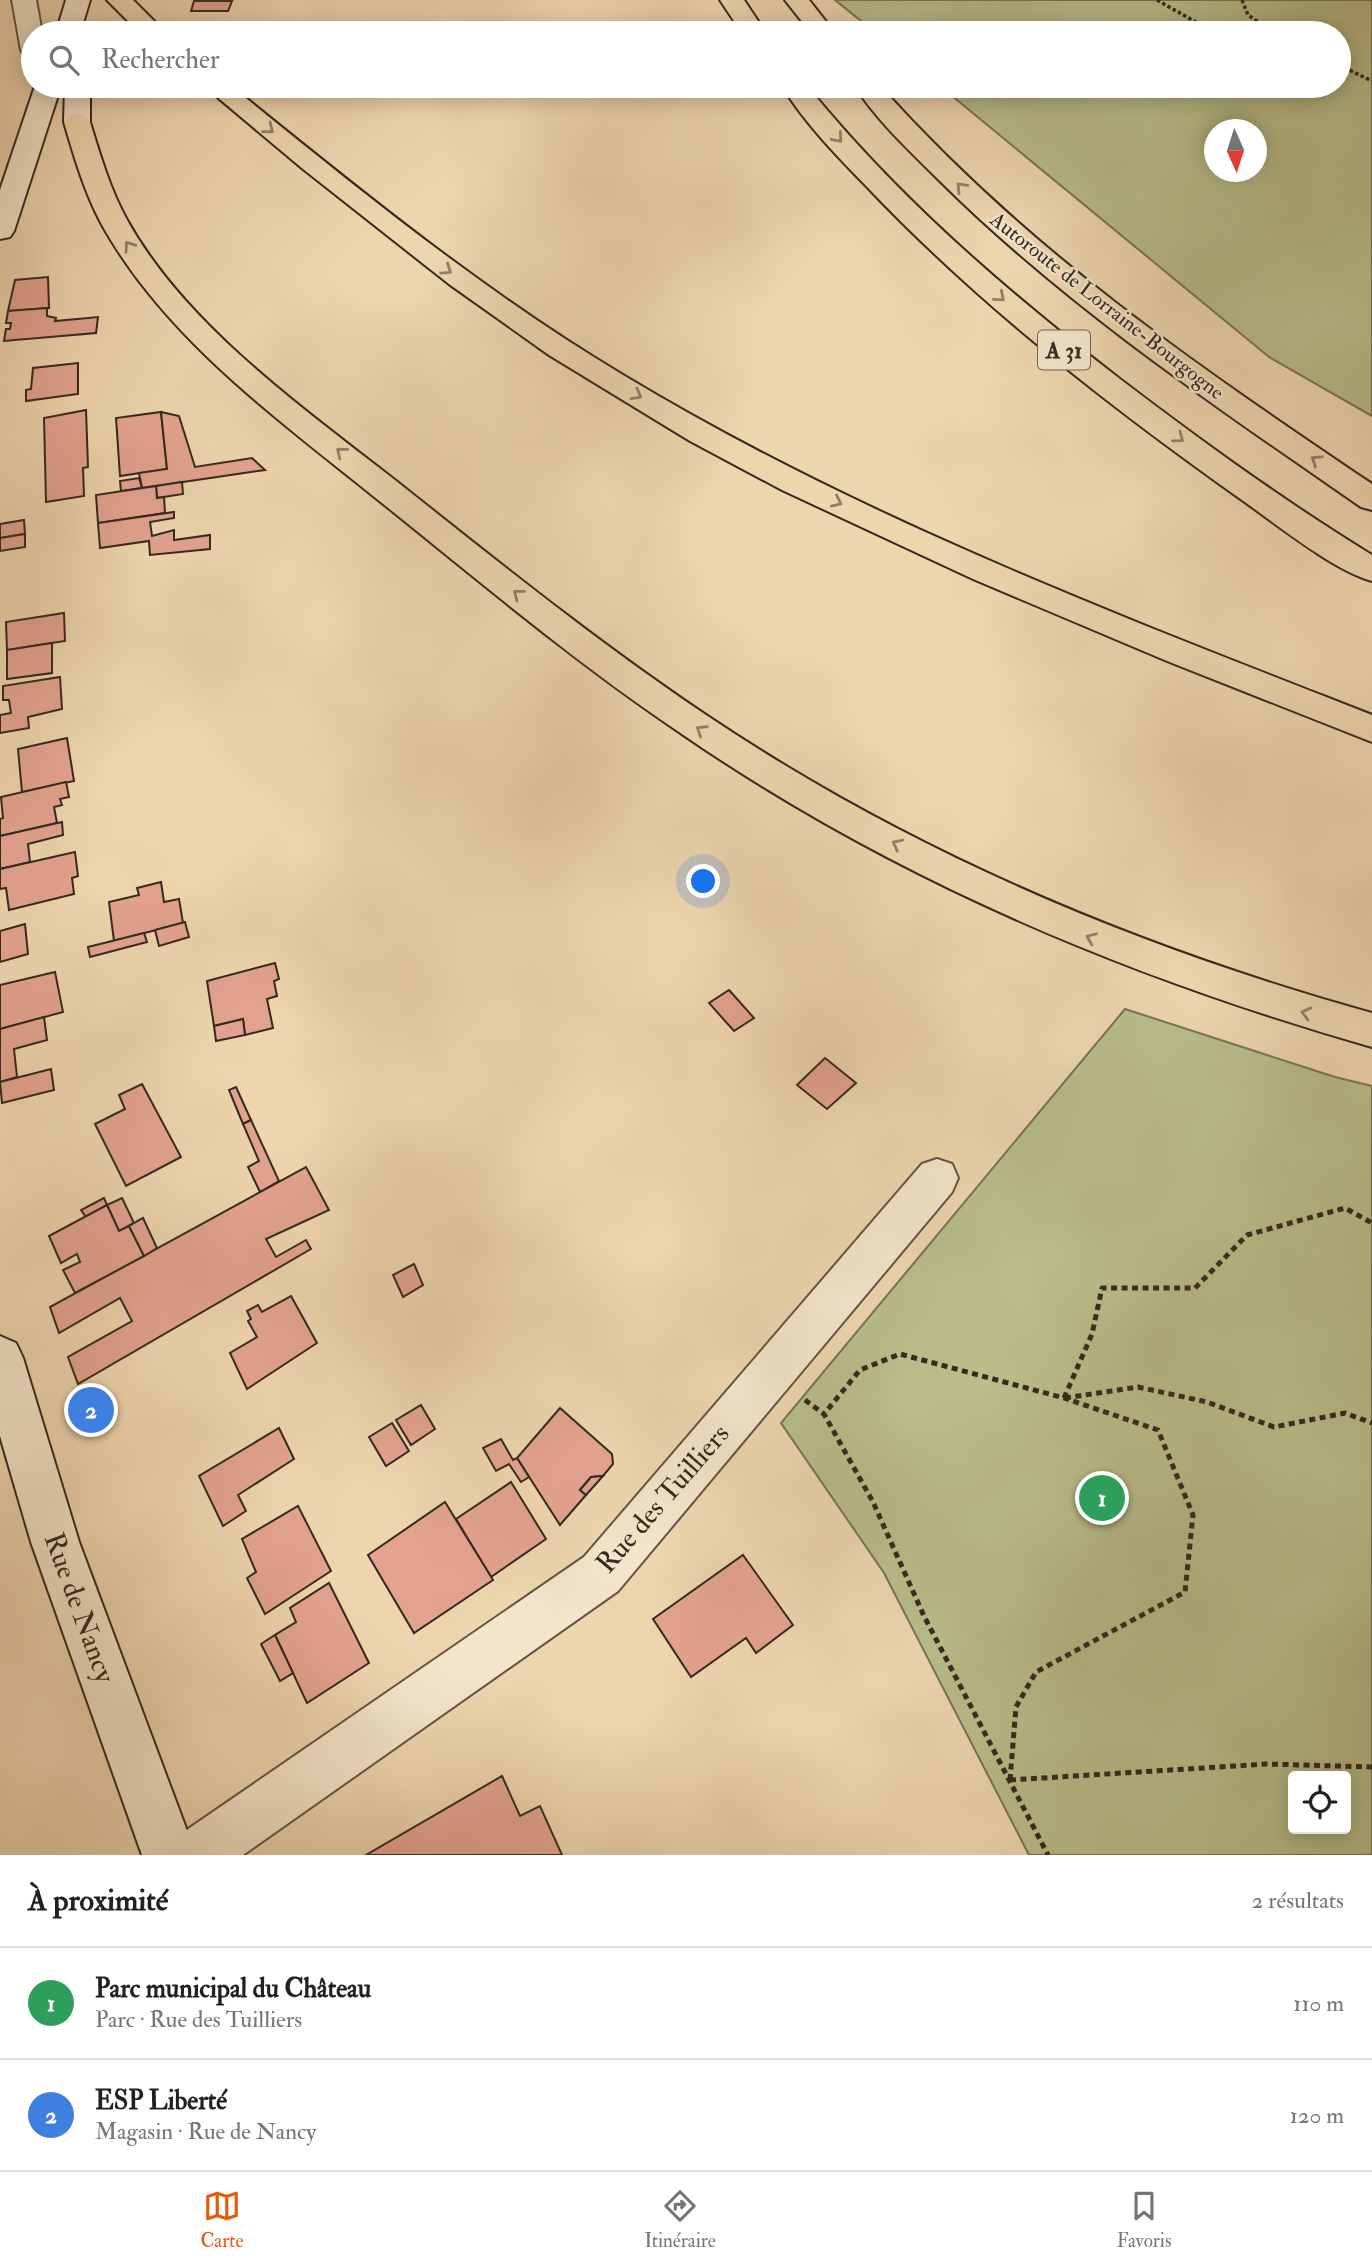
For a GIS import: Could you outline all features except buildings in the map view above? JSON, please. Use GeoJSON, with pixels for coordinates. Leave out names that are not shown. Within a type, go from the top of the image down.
{"type":"FeatureCollection","features":[{"type":"Feature","properties":{"kind":"highway"},"geometry":{"type":"LineString","coordinates":[[732,0],[746,21]]}},
{"type":"Feature","properties":{"kind":"highway"},"geometry":{"type":"LineString","coordinates":[[797,0],[814,21]]}},
{"type":"Feature","properties":{"kind":"highway"},"geometry":{"type":"LineString","coordinates":[[126,7],[141,21]]}},
{"type":"Feature","properties":{"kind":"highway"},"geometry":{"type":"LineString","coordinates":[[231,98],[417,250],[612,381],[778,475],[994,574],[1372,729]]}},
{"type":"Feature","properties":{"kind":"highway","name":"A 31"},"geometry":{"type":"LineString","coordinates":[[804,98],[872,177],[955,258],[1021,316],[1238,482],[1372,570]]}},
{"type":"Feature","properties":{"kind":"highway","name":"Autoroute de Lorraine-Bourgogne"},"geometry":{"type":"LineString","coordinates":[[878,98],[990,216],[1169,360],[1372,499]]}},
{"type":"Feature","properties":{"kind":"highway"},"geometry":{"type":"LineString","coordinates":[[77,104],[100,193],[120,234],[171,299],[213,342],[269,392],[456,545],[595,654],[697,728],[830,810],[1019,908],[1111,946],[1255,996],[1372,1030]]}},
{"type":"Feature","properties":{"kind":"main road"},"geometry":{"type":"LineString","coordinates":[[24,0],[28,21]]}},
{"type":"Feature","properties":{"kind":"main road"},"geometry":{"type":"LineString","coordinates":[[72,21],[78,0]]}},
{"type":"Feature","properties":{"kind":"main road"},"geometry":{"type":"LineString","coordinates":[[91,21],[97,0]]}},
{"type":"Feature","properties":{"kind":"main road"},"geometry":{"type":"LineString","coordinates":[[0,231],[42,98]]}},
{"type":"Feature","properties":{"kind":"main road","name":"Rue des Tuilliers"},"geometry":{"type":"LineString","coordinates":[[197,1855],[601,1574],[937,1178]]}},
{"type":"Feature","properties":{"kind":"main road","name":"Rue de Nancy"},"geometry":{"type":"LineString","coordinates":[[0,1358],[55,1542],[169,1855]]}},
{"type":"Feature","properties":{"kind":"path"},"geometry":{"type":"LineString","coordinates":[[1157,0],[1194,21]]}},
{"type":"Feature","properties":{"kind":"path"},"geometry":{"type":"LineString","coordinates":[[1241,0],[1248,15],[1257,21]]}},
{"type":"Feature","properties":{"kind":"path"},"geometry":{"type":"LineString","coordinates":[[1351,71],[1372,81]]}},
{"type":"Feature","properties":{"kind":"path"},"geometry":{"type":"LineString","coordinates":[[1065,1398],[1092,1334],[1102,1288],[1195,1288],[1247,1235],[1345,1208],[1372,1223]]}},
{"type":"Feature","properties":{"kind":"path"},"geometry":{"type":"LineString","coordinates":[[1010,1780],[1016,1707],[1036,1672],[1185,1592],[1193,1515],[1158,1430],[1065,1398],[900,1354],[860,1370],[824,1414],[873,1502],[924,1616],[1048,1855]]}},
{"type":"Feature","properties":{"kind":"path"},"geometry":{"type":"LineString","coordinates":[[1065,1398],[1138,1387],[1207,1402],[1274,1427],[1345,1413],[1372,1423]]}},
{"type":"Feature","properties":{"kind":"path"},"geometry":{"type":"LineString","coordinates":[[1010,1780],[1267,1764],[1372,1767]]}},
{"type":"Feature","properties":{"kind":"green space"},"geometry":{"type":"Polygon","coordinates":[[[835,0],[1372,0],[1372,416],[1269,357],[955,98],[1351,98],[1351,21],[861,21],[835,0]]]}},
{"type":"Feature","properties":{"kind":"green space"},"geometry":{"type":"Polygon","coordinates":[[[1125,1009],[1335,1077],[1372,1086],[1372,1855],[1029,1855],[884,1573],[781,1423],[1125,1009]]]}},
{"type":"Feature","properties":{"kind":"place","name":"ESP Liberté"},"geometry":{"type":"Point","coordinates":[91,1410]}},
{"type":"Feature","properties":{"kind":"place","name":"Parc municipal du Château"},"geometry":{"type":"Point","coordinates":[1102,1498]}}]}
